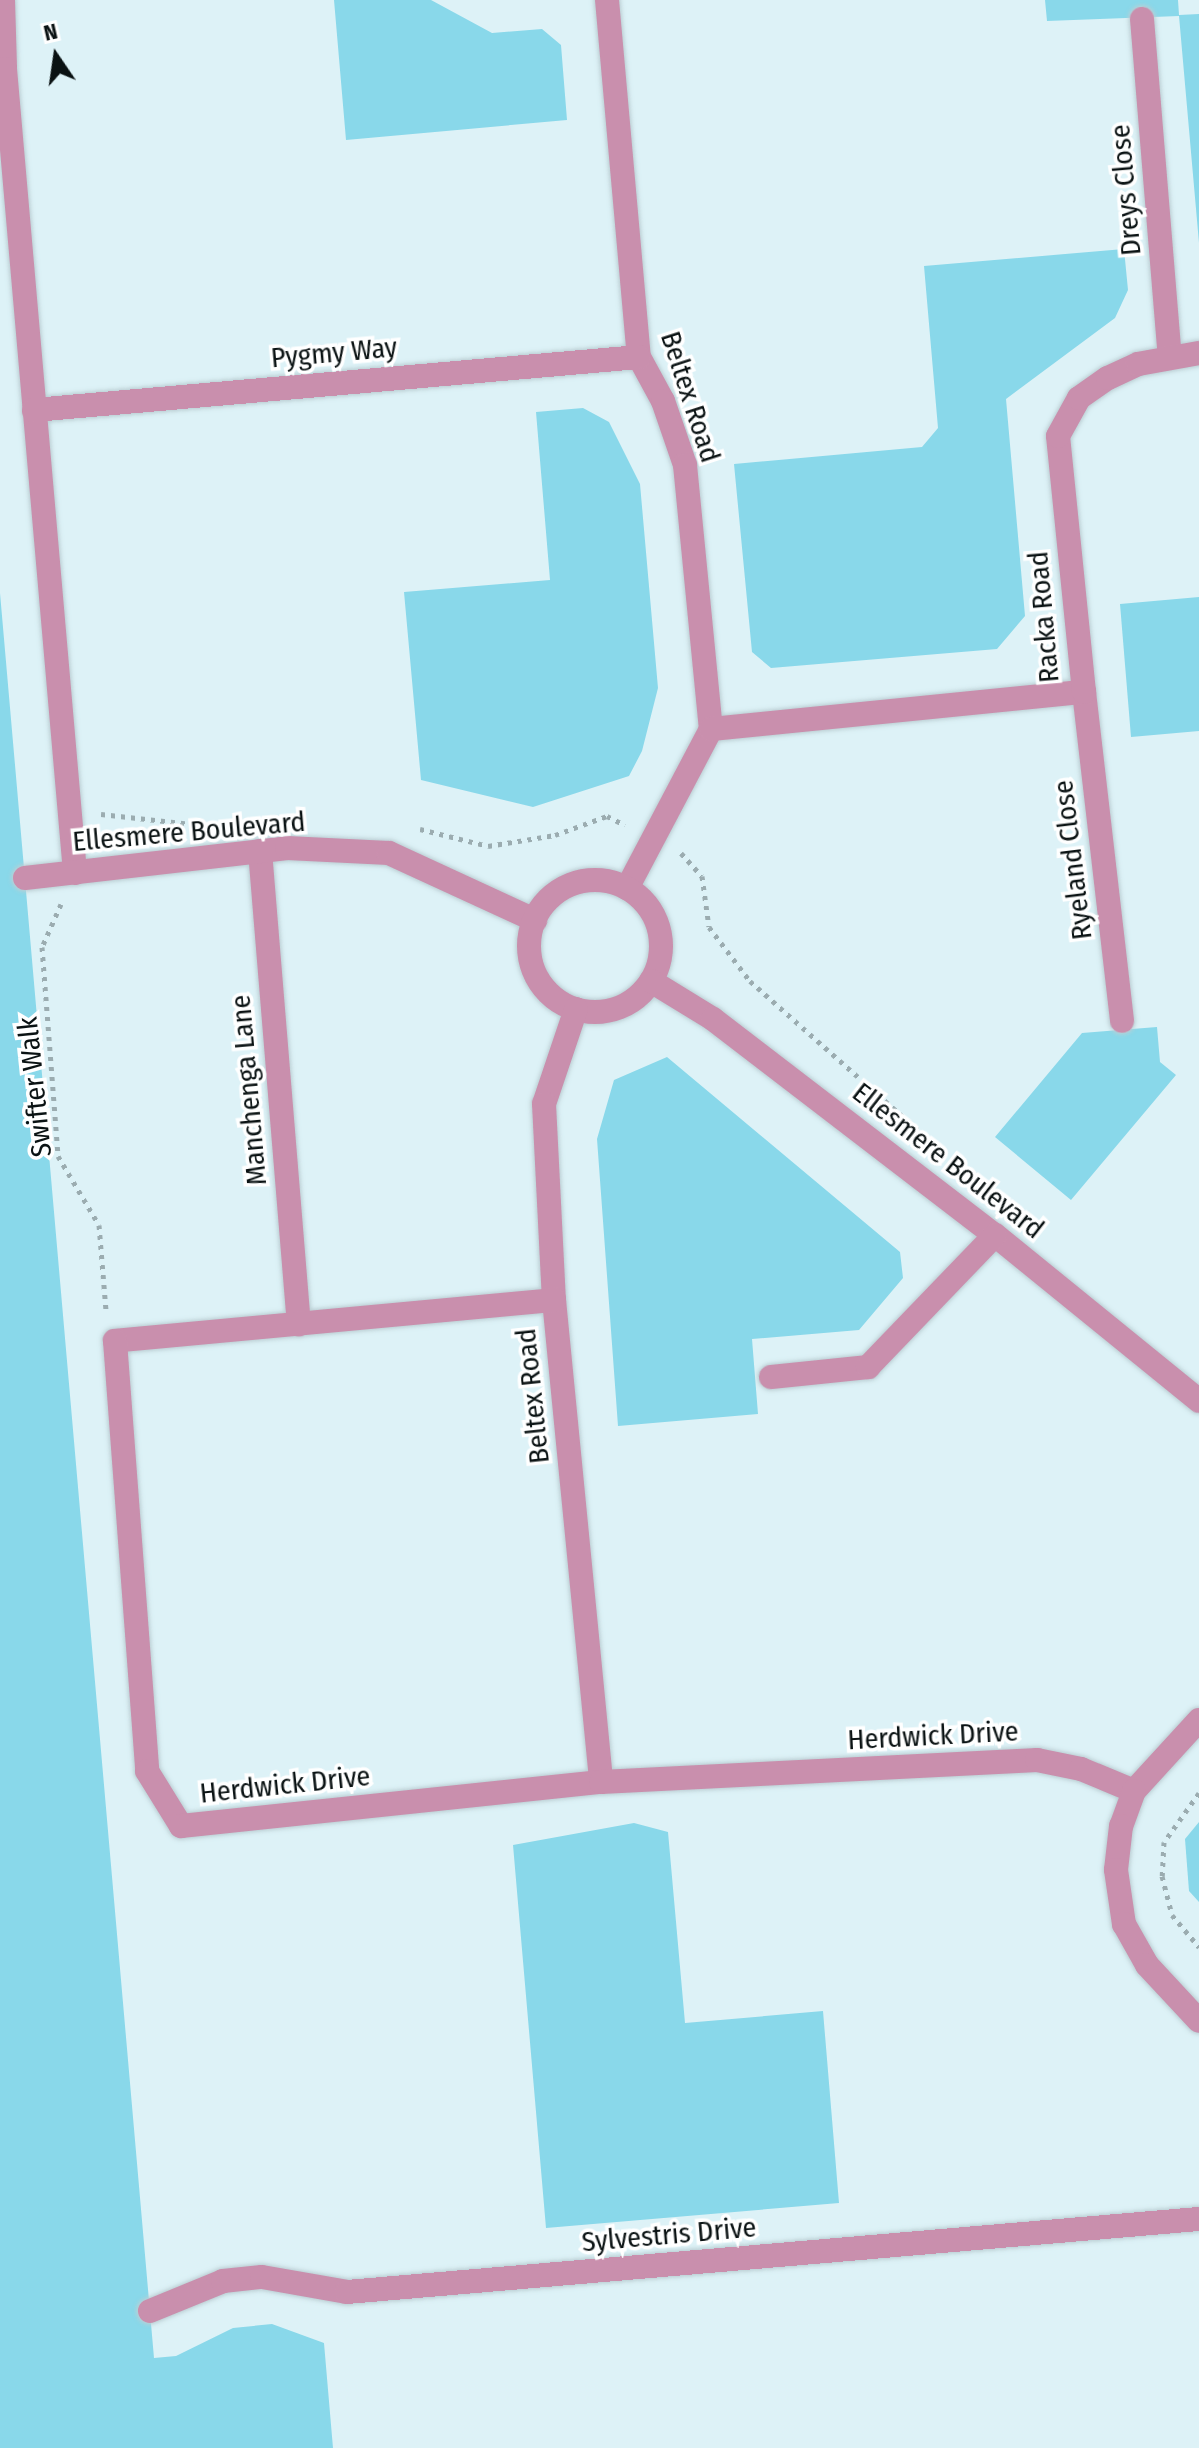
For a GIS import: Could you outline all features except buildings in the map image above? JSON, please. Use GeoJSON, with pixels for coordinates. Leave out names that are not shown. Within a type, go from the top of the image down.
{"type":"FeatureCollection","features":[{"type":"Feature","properties":{"kind":"street"},"geometry":{"type":"LineString","coordinates":[[3,0],[34,410],[75,873]]}},
{"type":"Feature","properties":{"kind":"street","name":"Beltex Road"},"geometry":{"type":"LineString","coordinates":[[607,0],[639,357],[663,401],[685,465],[711,729]]}},
{"type":"Feature","properties":{"kind":"street","name":"Dreys Close"},"geometry":{"type":"LineString","coordinates":[[1142,19],[1170,356]]}},
{"type":"Feature","properties":{"kind":"street","name":"Racka Road"},"geometry":{"type":"LineString","coordinates":[[711,729],[1084,692],[1058,436],[1079,398],[1108,378],[1170,356],[1199,353]]}},
{"type":"Feature","properties":{"kind":"street","name":"Pygmy Way"},"geometry":{"type":"LineString","coordinates":[[34,410],[639,357]]}},
{"type":"Feature","properties":{"kind":"street","name":"Ryeland Close"},"geometry":{"type":"LineString","coordinates":[[1084,692],[1122,1021]]}},
{"type":"Feature","properties":{"kind":"street"},"geometry":{"type":"LineString","coordinates":[[627,888],[711,729]]}},
{"type":"Feature","properties":{"kind":"street","name":"Ellesmere Boulevard"},"geometry":{"type":"LineString","coordinates":[[25,878],[260,851],[389,853],[535,920]]}},
{"type":"Feature","properties":{"kind":"street","name":"Manchenga Lane"},"geometry":{"type":"LineString","coordinates":[[260,851],[299,1324]]}},
{"type":"Feature","properties":{"kind":"street"},"geometry":{"type":"LineString","coordinates":[[583,881],[627,888],[647,905],[659,926],[662,950],[654,977],[625,1005],[604,1012],[576,1009],[544,989],[533,969],[529,948],[535,920],[561,890],[583,881]]}},
{"type":"Feature","properties":{"kind":"street","name":"Ellesmere Boulevard"},"geometry":{"type":"LineString","coordinates":[[654,977],[995,1235],[1199,1401]]}},
{"type":"Feature","properties":{"kind":"street","name":"Beltex Road"},"geometry":{"type":"LineString","coordinates":[[576,1009],[544,1104],[554,1300],[601,1782]]}},
{"type":"Feature","properties":{"kind":"street"},"geometry":{"type":"LineString","coordinates":[[771,1377],[868,1367],[995,1235]]}},
{"type":"Feature","properties":{"kind":"street"},"geometry":{"type":"LineString","coordinates":[[115,1341],[554,1300]]}},
{"type":"Feature","properties":{"kind":"street","name":"Herdwick Drive"},"geometry":{"type":"LineString","coordinates":[[115,1341],[147,1771],[181,1826],[601,1782],[1037,1760],[1081,1769],[1134,1791]]}},
{"type":"Feature","properties":{"kind":"street"},"geometry":{"type":"LineString","coordinates":[[1199,1720],[1134,1791],[1121,1826],[1116,1870],[1124,1924],[1147,1965],[1199,2021]]}},
{"type":"Feature","properties":{"kind":"street","name":"Sylvestris Drive"},"geometry":{"type":"LineString","coordinates":[[150,2311],[223,2281],[262,2277],[347,2292],[1199,2219]]}},
{"type":"Feature","properties":{"kind":"path","name":"Swifter Walk"},"geometry":{"type":"LineString","coordinates":[[75,873],[42,947],[58,1156],[99,1225],[103,1298],[115,1341]]}},
{"type":"Feature","properties":{"kind":"path"},"geometry":{"type":"LineString","coordinates":[[1199,1793],[1164,1842],[1162,1876],[1172,1915],[1199,1947]]}},
{"type":"Feature","properties":{"kind":"shaded area"},"geometry":{"type":"Polygon","coordinates":[[[334,0],[431,0],[492,33],[542,29],[561,45],[567,120],[346,140],[334,0]]]}},
{"type":"Feature","properties":{"kind":"shaded area"},"geometry":{"type":"Polygon","coordinates":[[[1045,0],[1178,0],[1179,15],[1199,14],[1199,243],[1179,16],[1047,21],[1045,0]]]}},
{"type":"Feature","properties":{"kind":"shaded area"},"geometry":{"type":"Polygon","coordinates":[[[1124,249],[1128,290],[1115,318],[1006,399],[1025,616],[997,649],[771,668],[752,652],[734,464],[922,447],[938,428],[924,266],[1124,249]]]}},
{"type":"Feature","properties":{"kind":"shaded area"},"geometry":{"type":"Polygon","coordinates":[[[583,408],[609,422],[640,484],[658,688],[642,751],[629,776],[533,807],[421,780],[404,592],[550,580],[536,412],[583,408]]]}},
{"type":"Feature","properties":{"kind":"shaded area"},"geometry":{"type":"Polygon","coordinates":[[[0,593],[154,2358],[176,2356],[233,2328],[272,2324],[324,2343],[333,2448],[0,2448],[0,593]]]}},
{"type":"Feature","properties":{"kind":"shaded area"},"geometry":{"type":"Polygon","coordinates":[[[1199,597],[1199,731],[1131,737],[1120,604],[1199,597]]]}},
{"type":"Feature","properties":{"kind":"shaded area"},"geometry":{"type":"Polygon","coordinates":[[[1157,1027],[1160,1062],[1176,1075],[1071,1200],[995,1137],[1082,1033],[1157,1027]]]}},
{"type":"Feature","properties":{"kind":"shaded area"},"geometry":{"type":"Polygon","coordinates":[[[667,1057],[900,1252],[903,1278],[859,1330],[752,1339],[758,1414],[618,1426],[597,1139],[614,1080],[667,1057]]]}},
{"type":"Feature","properties":{"kind":"shaded area"},"geometry":{"type":"Polygon","coordinates":[[[1199,1822],[1199,1902],[1189,1891],[1185,1839],[1199,1822]]]}},
{"type":"Feature","properties":{"kind":"shaded area"},"geometry":{"type":"Polygon","coordinates":[[[634,1823],[668,1832],[685,2023],[823,2011],[839,2203],[546,2228],[513,1845],[634,1823]]]}}]}
